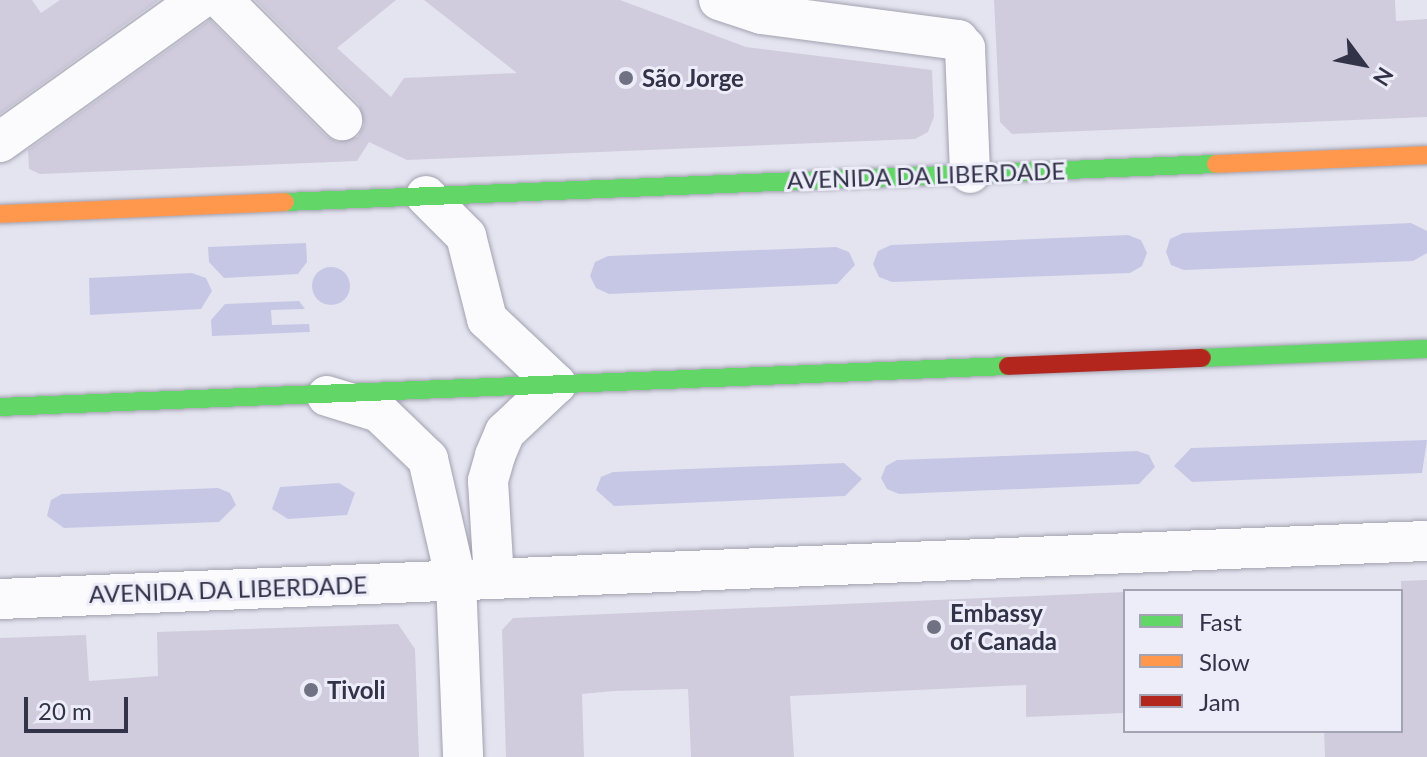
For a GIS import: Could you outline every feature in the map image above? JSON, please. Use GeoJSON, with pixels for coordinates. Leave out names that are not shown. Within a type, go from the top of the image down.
{"type":"FeatureCollection","features":[{"type":"Feature","properties":{"kind":"street"},"geometry":{"type":"LineString","coordinates":[[0,142],[199,0]]}},
{"type":"Feature","properties":{"kind":"street"},"geometry":{"type":"LineString","coordinates":[[222,0],[342,120]]}},
{"type":"Feature","properties":{"kind":"street"},"geometry":{"type":"LineString","coordinates":[[719,0],[761,14],[958,40],[965,48],[970,173]]}},
{"type":"Feature","properties":{"kind":"street","name":"AVENIDA DA LIBERDADE"},"geometry":{"type":"LineString","coordinates":[[0,214],[1427,155]]}},
{"type":"Feature","properties":{"kind":"street"},"geometry":{"type":"LineString","coordinates":[[426,196],[466,236],[487,319],[556,384]]}},
{"type":"Feature","properties":{"kind":"street"},"geometry":{"type":"LineString","coordinates":[[0,407],[1427,349]]}},
{"type":"Feature","properties":{"kind":"street"},"geometry":{"type":"LineString","coordinates":[[463,757],[475,579],[488,481],[505,432],[556,384]]}},
{"type":"Feature","properties":{"kind":"street"},"geometry":{"type":"LineString","coordinates":[[322,394],[379,412],[428,459],[475,579]]}},
{"type":"Feature","properties":{"kind":"street","name":"AVENIDA DA LIBERDADE"},"geometry":{"type":"LineString","coordinates":[[0,599],[1427,541]]}},
{"type":"Feature","properties":{"kind":"shaded area"},"geometry":{"type":"Polygon","coordinates":[[[1411,223],[1427,231],[1427,253],[1413,261],[1184,270],[1171,265],[1166,252],[1170,239],[1183,233],[1411,223]]]}},
{"type":"Feature","properties":{"kind":"shaded area"},"geometry":{"type":"Polygon","coordinates":[[[1128,235],[1141,240],[1147,253],[1142,266],[1130,273],[892,282],[879,277],[873,264],[878,251],[891,245],[1128,235]]]}},
{"type":"Feature","properties":{"kind":"shaded area"},"geometry":{"type":"Polygon","coordinates":[[[306,243],[307,262],[298,274],[224,278],[209,262],[208,247],[306,243]]]}},
{"type":"Feature","properties":{"kind":"shaded area"},"geometry":{"type":"Polygon","coordinates":[[[836,247],[849,252],[855,265],[837,284],[609,294],[596,288],[590,276],[595,262],[608,256],[836,247]]]}},
{"type":"Feature","properties":{"kind":"shaded area"},"geometry":{"type":"Polygon","coordinates":[[[331,267],[344,273],[350,286],[344,299],[331,305],[318,299],[312,286],[318,273],[331,267]]]}},
{"type":"Feature","properties":{"kind":"shaded area"},"geometry":{"type":"Polygon","coordinates":[[[192,273],[206,278],[212,291],[201,309],[90,315],[89,278],[192,273]]]}},
{"type":"Feature","properties":{"kind":"shaded area"},"geometry":{"type":"Polygon","coordinates":[[[299,301],[305,309],[271,310],[272,325],[309,324],[310,332],[212,336],[211,320],[225,304],[299,301]]]}},
{"type":"Feature","properties":{"kind":"shaded area"},"geometry":{"type":"Polygon","coordinates":[[[1427,440],[1422,473],[1192,482],[1174,466],[1191,448],[1427,440]]]}},
{"type":"Feature","properties":{"kind":"shaded area"},"geometry":{"type":"Polygon","coordinates":[[[1137,451],[1149,455],[1155,467],[1139,484],[899,494],[887,489],[881,478],[886,466],[897,460],[1137,451]]]}},
{"type":"Feature","properties":{"kind":"shaded area"},"geometry":{"type":"Polygon","coordinates":[[[844,463],[862,479],[845,496],[614,506],[596,490],[601,477],[613,472],[844,463]]]}},
{"type":"Feature","properties":{"kind":"shaded area"},"geometry":{"type":"Polygon","coordinates":[[[339,483],[355,493],[347,515],[288,519],[272,509],[280,487],[339,483]]]}},
{"type":"Feature","properties":{"kind":"shaded area"},"geometry":{"type":"Polygon","coordinates":[[[218,488],[230,493],[236,505],[219,522],[64,528],[47,516],[51,500],[62,494],[218,488]]]}},
{"type":"Feature","properties":{"kind":"building"},"geometry":{"type":"Polygon","coordinates":[[[0,0],[32,0],[41,13],[60,0],[159,0],[0,114],[0,0]]]}},
{"type":"Feature","properties":{"kind":"building"},"geometry":{"type":"Polygon","coordinates":[[[255,0],[396,0],[337,48],[391,97],[404,78],[517,73],[424,0],[620,0],[746,47],[932,70],[934,117],[928,132],[915,139],[407,160],[369,142],[357,161],[40,174],[29,169],[28,150],[210,20],[326,136],[337,142],[358,137],[364,125],[359,104],[255,0]]]}},
{"type":"Feature","properties":{"kind":"building"},"geometry":{"type":"Polygon","coordinates":[[[994,0],[1395,0],[1396,21],[1427,19],[1427,117],[1012,134],[1000,122],[994,0]]]}},
{"type":"Feature","properties":{"kind":"building"},"geometry":{"type":"Polygon","coordinates":[[[1427,580],[1427,757],[1325,757],[1324,733],[1403,733],[1401,581],[1427,580]]]}},
{"type":"Feature","properties":{"kind":"building"},"geometry":{"type":"Polygon","coordinates":[[[1123,592],[1123,713],[1026,717],[1026,685],[790,696],[794,757],[691,757],[688,689],[614,691],[582,694],[584,757],[506,757],[502,630],[513,618],[1123,592]]]}},
{"type":"Feature","properties":{"kind":"building"},"geometry":{"type":"Polygon","coordinates":[[[398,624],[415,649],[419,757],[0,757],[0,638],[86,635],[89,681],[158,676],[157,632],[398,624]]]}},
{"type":"Feature","properties":{"kind":"traffic: fast"},"geometry":{"type":"LineString","coordinates":[[285,202],[1216,164]]}},
{"type":"Feature","properties":{"kind":"traffic: fast"},"geometry":{"type":"LineString","coordinates":[[1202,358],[1427,349]]}},
{"type":"Feature","properties":{"kind":"traffic: fast"},"geometry":{"type":"LineString","coordinates":[[0,407],[1008,366]]}},
{"type":"Feature","properties":{"kind":"traffic: slow"},"geometry":{"type":"LineString","coordinates":[[1216,164],[1427,155]]}},
{"type":"Feature","properties":{"kind":"traffic: slow"},"geometry":{"type":"LineString","coordinates":[[0,214],[285,202]]}},
{"type":"Feature","properties":{"kind":"traffic: jam"},"geometry":{"type":"LineString","coordinates":[[1008,366],[1202,358]]}},
{"type":"Feature","properties":{"kind":"place","name":"São Jorge"},"geometry":{"type":"Point","coordinates":[626,78]}},
{"type":"Feature","properties":{"kind":"place","name":"Embassy of Canada"},"geometry":{"type":"Point","coordinates":[934,627]}},
{"type":"Feature","properties":{"kind":"place","name":"Tivoli"},"geometry":{"type":"Point","coordinates":[311,690]}}]}
